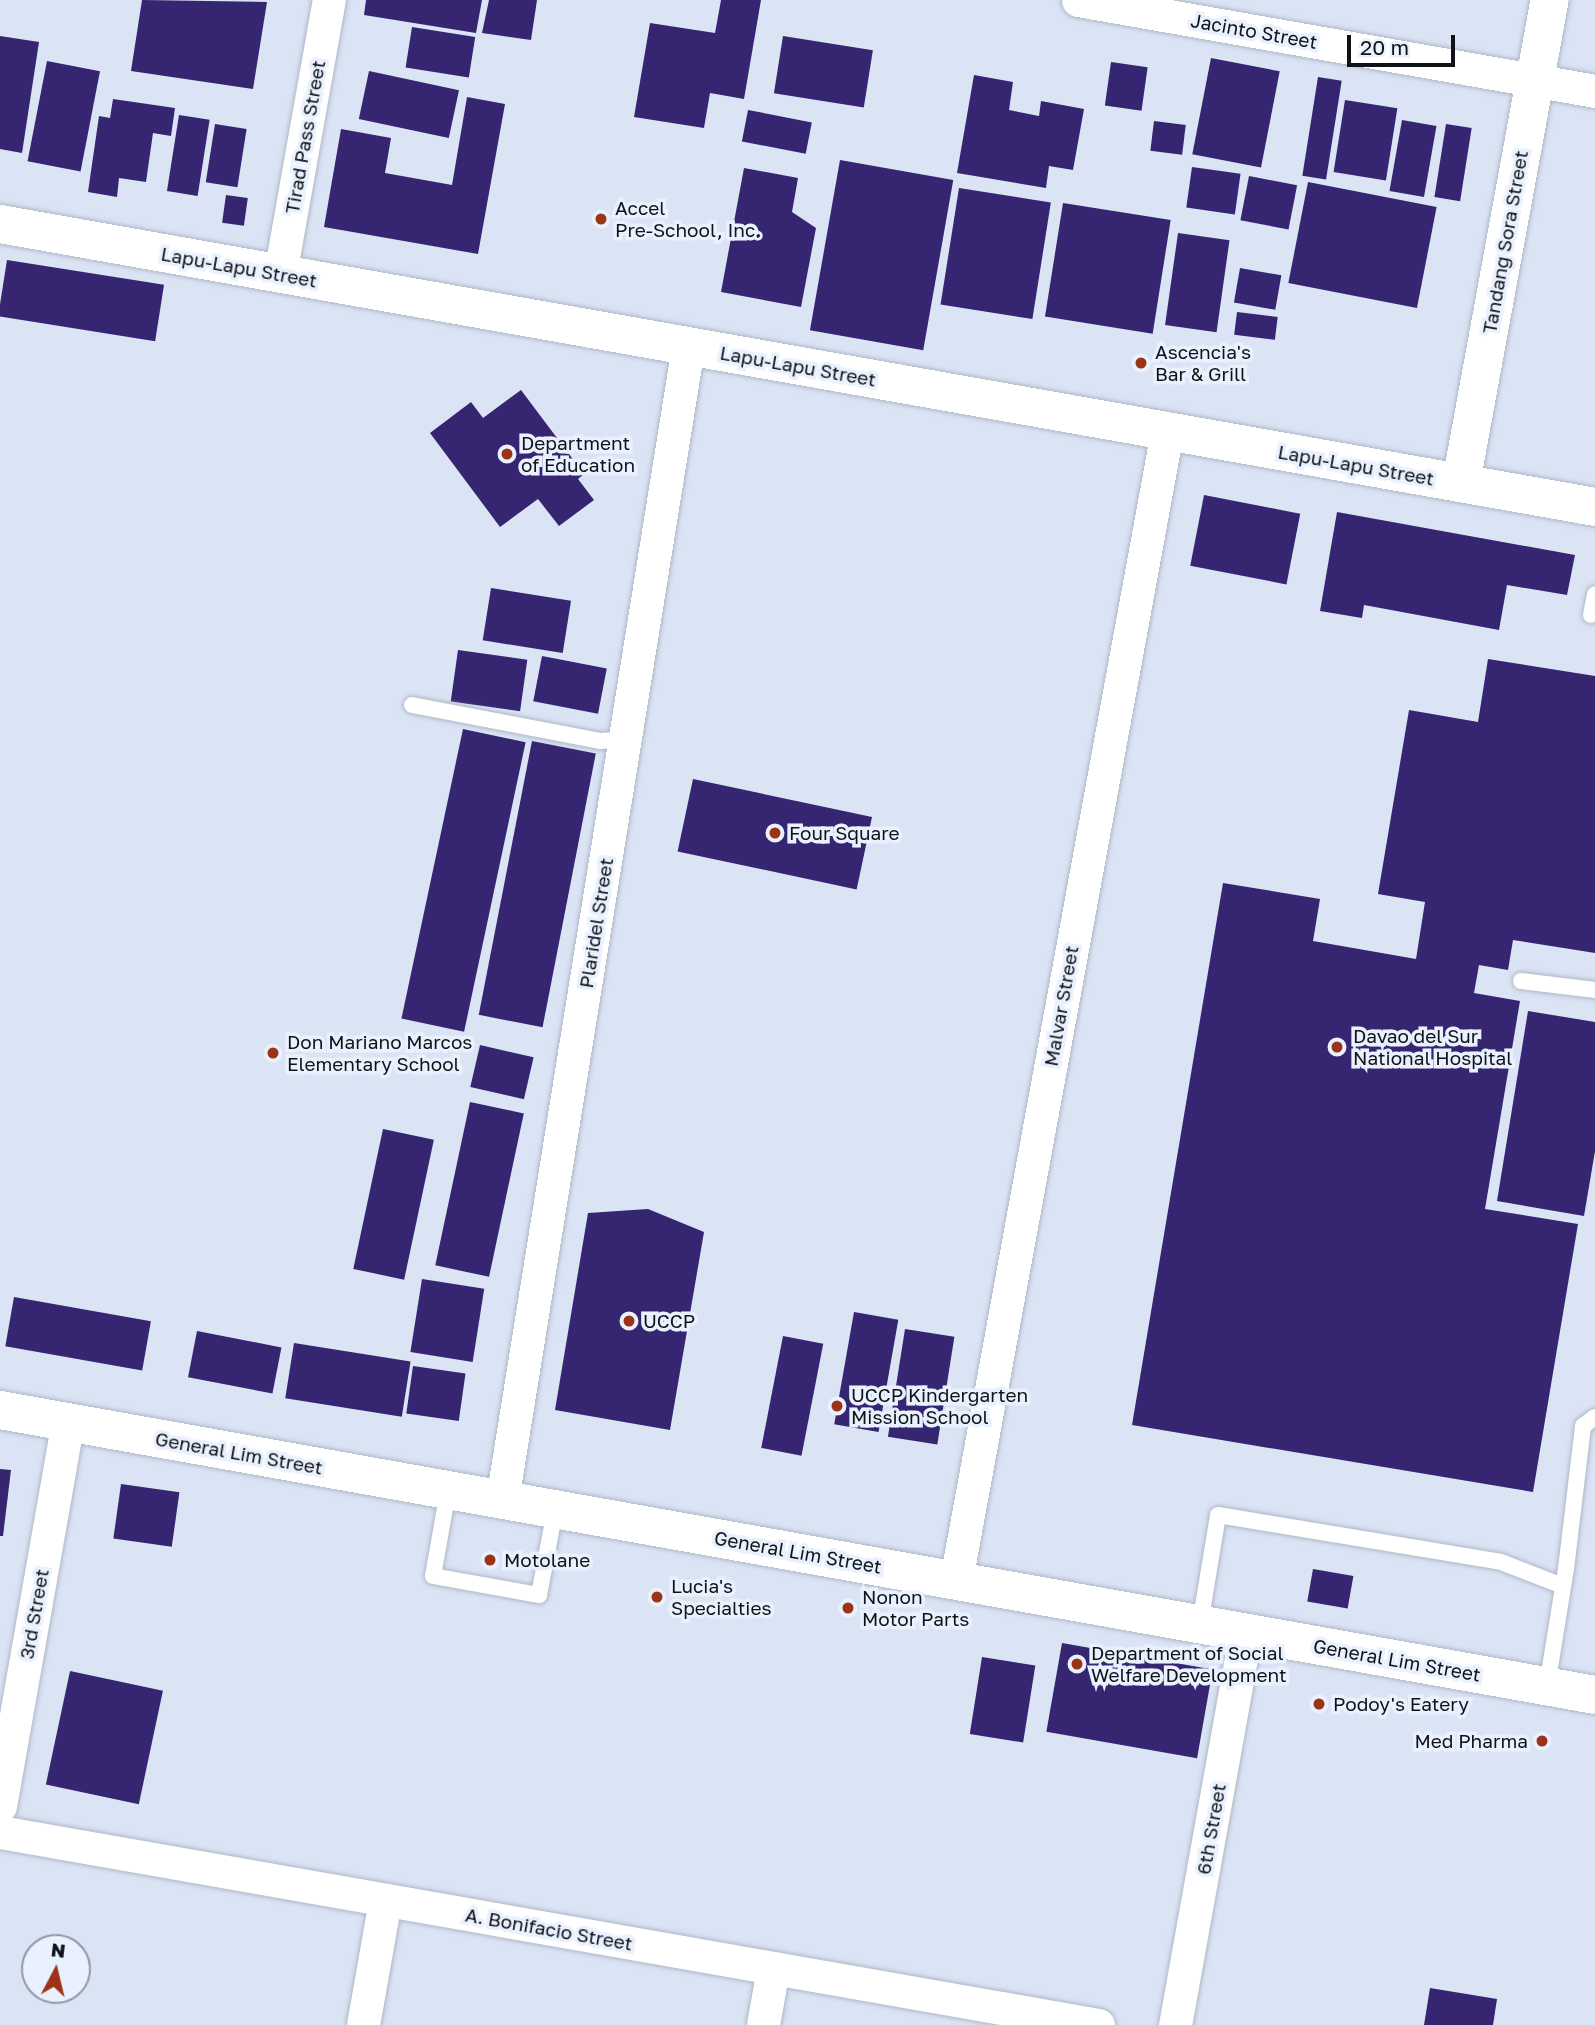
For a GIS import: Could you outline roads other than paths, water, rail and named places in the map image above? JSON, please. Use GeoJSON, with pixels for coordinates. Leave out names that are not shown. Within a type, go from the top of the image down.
{"type":"FeatureCollection","features":[{"type":"Feature","properties":{"kind":"street","name":"Tirad Pass Street"},"geometry":{"type":"LineString","coordinates":[[280,274],[329,0]]}},
{"type":"Feature","properties":{"kind":"street","name":"Jacinto Street"},"geometry":{"type":"LineString","coordinates":[[1078,0],[1137,5],[1595,91]]}},
{"type":"Feature","properties":{"kind":"street","name":"Tandang Sora Street"},"geometry":{"type":"LineString","coordinates":[[1461,483],[1550,0]]}},
{"type":"Feature","properties":{"kind":"street","name":"Lapu-Lapu Street"},"geometry":{"type":"LineString","coordinates":[[0,224],[1595,507]]}},
{"type":"Feature","properties":{"kind":"street","name":"Plaridel Street"},"geometry":{"type":"LineString","coordinates":[[502,1500],[688,346]]}},
{"type":"Feature","properties":{"kind":"street","name":"Malvar Street"},"geometry":{"type":"LineString","coordinates":[[956,1580],[1167,431]]}},
{"type":"Feature","properties":{"kind":"street","name":"General Lim Street"},"geometry":{"type":"LineString","coordinates":[[0,1410],[1595,1695]]}},
{"type":"Feature","properties":{"kind":"street","name":"3rd Street"},"geometry":{"type":"LineString","coordinates":[[0,1806],[68,1422]]}},
{"type":"Feature","properties":{"kind":"street","name":"6th Street"},"geometry":{"type":"LineString","coordinates":[[1175,2025],[1246,1632]]}},
{"type":"Feature","properties":{"kind":"street","name":"A. Bonifacio Street"},"geometry":{"type":"LineString","coordinates":[[0,1832],[1098,2025]]}},
{"type":"Feature","properties":{"kind":"street"},"geometry":{"type":"LineString","coordinates":[[363,2025],[385,1900]]}},
{"type":"Feature","properties":{"kind":"street"},"geometry":{"type":"LineString","coordinates":[[763,2025],[773,1968]]}},
{"type":"Feature","properties":{"kind":"lane"},"geometry":{"type":"LineString","coordinates":[[1591,615],[1595,594]]}},
{"type":"Feature","properties":{"kind":"lane"},"geometry":{"type":"LineString","coordinates":[[412,705],[600,741],[626,739]]}},
{"type":"Feature","properties":{"kind":"lane"},"geometry":{"type":"LineString","coordinates":[[1521,981],[1595,990]]}},
{"type":"Feature","properties":{"kind":"lane"},"geometry":{"type":"LineString","coordinates":[[1546,1687],[1563,1586],[1583,1426],[1595,1417]]}},
{"type":"Feature","properties":{"kind":"lane"},"geometry":{"type":"LineString","coordinates":[[448,1490],[433,1576],[539,1595],[555,1508]]}},
{"type":"Feature","properties":{"kind":"lane"},"geometry":{"type":"LineString","coordinates":[[1200,1623],[1219,1515],[1502,1562],[1563,1586]]}},
{"type":"Feature","properties":{"kind":"place","name":"Accel Pre-School, Inc."},"geometry":{"type":"Point","coordinates":[601,219]}},
{"type":"Feature","properties":{"kind":"place","name":"Ascencia's Bar & Grill"},"geometry":{"type":"Point","coordinates":[1141,363]}},
{"type":"Feature","properties":{"kind":"place","name":"Department of Education"},"geometry":{"type":"Point","coordinates":[507,454]}},
{"type":"Feature","properties":{"kind":"place","name":"Four Square"},"geometry":{"type":"Point","coordinates":[775,833]}},
{"type":"Feature","properties":{"kind":"place","name":"Davao del Sur National Hospital"},"geometry":{"type":"Point","coordinates":[1337,1047]}},
{"type":"Feature","properties":{"kind":"place","name":"Don Mariano Marcos Elementary School"},"geometry":{"type":"Point","coordinates":[273,1053]}},
{"type":"Feature","properties":{"kind":"place","name":"UCCP"},"geometry":{"type":"Point","coordinates":[629,1321]}},
{"type":"Feature","properties":{"kind":"place","name":"UCCP Kindergarten Mission School"},"geometry":{"type":"Point","coordinates":[837,1406]}},
{"type":"Feature","properties":{"kind":"place","name":"Motolane"},"geometry":{"type":"Point","coordinates":[490,1560]}},
{"type":"Feature","properties":{"kind":"place","name":"Lucia's Specialties"},"geometry":{"type":"Point","coordinates":[657,1597]}},
{"type":"Feature","properties":{"kind":"place","name":"Nonon Motor Parts"},"geometry":{"type":"Point","coordinates":[848,1608]}},
{"type":"Feature","properties":{"kind":"place","name":"Department of Social Welfare Development"},"geometry":{"type":"Point","coordinates":[1077,1664]}},
{"type":"Feature","properties":{"kind":"place","name":"Podoy's Eatery"},"geometry":{"type":"Point","coordinates":[1319,1704]}},
{"type":"Feature","properties":{"kind":"place","name":"Med Pharma"},"geometry":{"type":"Point","coordinates":[1542,1741]}}]}
